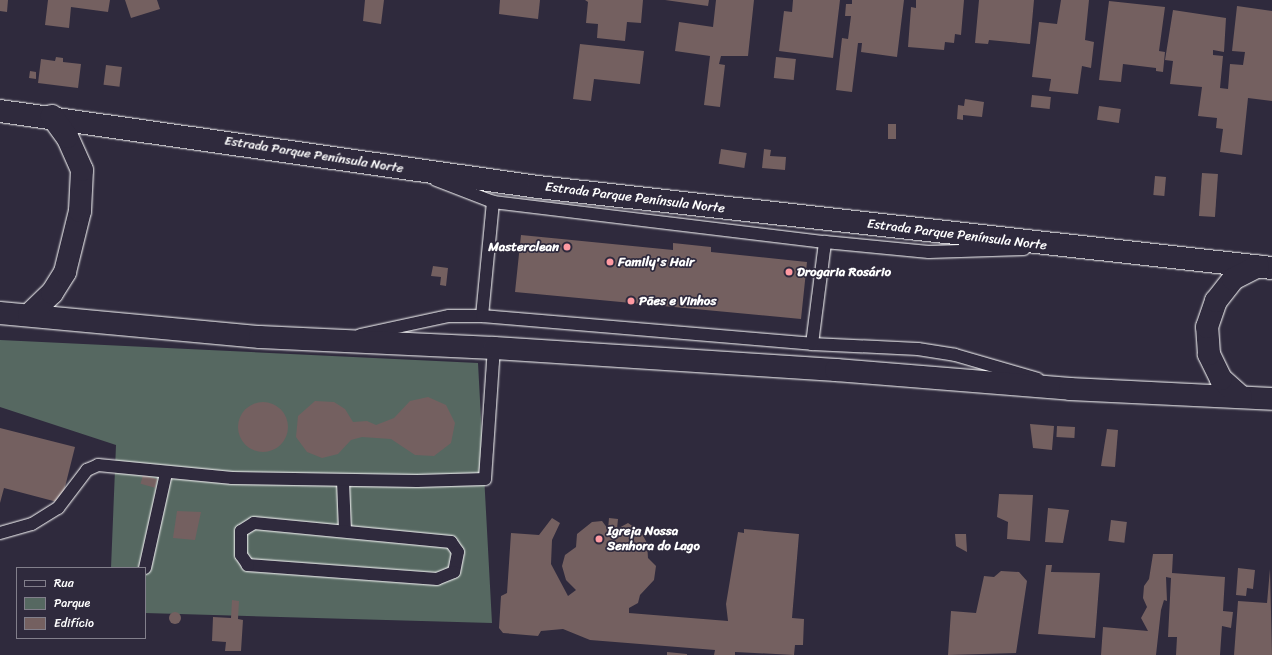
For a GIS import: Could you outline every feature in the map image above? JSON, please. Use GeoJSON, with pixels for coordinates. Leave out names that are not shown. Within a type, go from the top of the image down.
{"type":"FeatureCollection","features":[{"type":"Feature","properties":{"kind":"main road","name":"Estrada Parque Península Norte"},"geometry":{"type":"LineString","coordinates":[[0,111],[52,116],[388,167],[1050,246],[1265,267]]}},
{"type":"Feature","properties":{"kind":"main road"},"geometry":{"type":"LineString","coordinates":[[29,315],[52,293],[65,272],[75,242],[81,204],[82,170],[67,137],[52,116]]}},
{"type":"Feature","properties":{"kind":"main road"},"geometry":{"type":"LineString","coordinates":[[1241,397],[1221,378],[1209,354],[1208,327],[1216,301],[1229,285],[1265,267]]}},
{"type":"Feature","properties":{"kind":"main road"},"geometry":{"type":"LineString","coordinates":[[0,313],[260,337],[494,348],[1070,389],[1272,399]]}},
{"type":"Feature","properties":{"kind":"lane"},"geometry":{"type":"LineString","coordinates":[[388,167],[493,202],[825,242],[953,253],[1050,246]]}},
{"type":"Feature","properties":{"kind":"lane"},"geometry":{"type":"LineString","coordinates":[[482,316],[493,202]]}},
{"type":"Feature","properties":{"kind":"lane"},"geometry":{"type":"LineString","coordinates":[[812,344],[825,242]]}},
{"type":"Feature","properties":{"kind":"lane"},"geometry":{"type":"LineString","coordinates":[[333,340],[450,316],[482,316],[812,344],[918,349],[955,355],[1070,389]]}},
{"type":"Feature","properties":{"kind":"lane"},"geometry":{"type":"LineString","coordinates":[[0,533],[32,524],[58,508],[86,470],[98,465],[166,473],[343,481],[485,479],[494,348]]}},
{"type":"Feature","properties":{"kind":"lane"},"geometry":{"type":"LineString","coordinates":[[145,567],[166,473]]}},
{"type":"Feature","properties":{"kind":"lane"},"geometry":{"type":"LineString","coordinates":[[343,481],[345,531]]}},
{"type":"Feature","properties":{"kind":"lane"},"geometry":{"type":"LineString","coordinates":[[254,523],[345,531],[451,542],[458,552],[454,572],[437,579],[248,565],[241,554],[241,531],[254,523]]}},
{"type":"Feature","properties":{"kind":"green space"},"geometry":{"type":"Polygon","coordinates":[[[0,340],[478,363],[492,623],[146,613],[146,567],[111,567],[116,445],[0,407],[0,340]]]}},
{"type":"Feature","properties":{"kind":"building"},"geometry":{"type":"Polygon","coordinates":[[[0,0],[8,0],[7,12],[0,11],[0,0]]]}},
{"type":"Feature","properties":{"kind":"building"},"geometry":{"type":"Polygon","coordinates":[[[48,0],[110,0],[108,12],[71,7],[69,28],[45,25],[48,0]]]}},
{"type":"Feature","properties":{"kind":"building"},"geometry":{"type":"Polygon","coordinates":[[[125,0],[157,0],[160,9],[131,18],[125,0]]]}},
{"type":"Feature","properties":{"kind":"building"},"geometry":{"type":"Polygon","coordinates":[[[365,0],[384,0],[381,24],[363,21],[365,0]]]}},
{"type":"Feature","properties":{"kind":"building"},"geometry":{"type":"Polygon","coordinates":[[[500,0],[540,0],[538,19],[499,14],[500,0]]]}},
{"type":"Feature","properties":{"kind":"building"},"geometry":{"type":"Polygon","coordinates":[[[585,0],[643,0],[641,23],[627,22],[625,41],[597,38],[598,24],[586,23],[588,2],[585,0]]]}},
{"type":"Feature","properties":{"kind":"building"},"geometry":{"type":"Polygon","coordinates":[[[665,0],[709,0],[708,6],[665,0]]]}},
{"type":"Feature","properties":{"kind":"building"},"geometry":{"type":"Polygon","coordinates":[[[716,0],[754,0],[748,56],[721,56],[719,64],[725,65],[720,107],[704,105],[710,56],[675,51],[679,22],[713,27],[716,0]]]}},
{"type":"Feature","properties":{"kind":"building"},"geometry":{"type":"Polygon","coordinates":[[[793,0],[840,0],[833,58],[779,51],[784,11],[792,12],[793,0]]]}},
{"type":"Feature","properties":{"kind":"building"},"geometry":{"type":"Polygon","coordinates":[[[852,0],[904,0],[897,57],[861,52],[862,43],[858,43],[852,92],[836,90],[842,38],[848,39],[851,16],[845,16],[846,4],[852,4],[852,0]]]}},
{"type":"Feature","properties":{"kind":"building"},"geometry":{"type":"Polygon","coordinates":[[[916,0],[964,0],[961,35],[955,34],[954,43],[945,42],[944,50],[908,47],[911,7],[916,8],[916,0]]]}},
{"type":"Feature","properties":{"kind":"building"},"geometry":{"type":"Polygon","coordinates":[[[979,0],[1034,0],[1030,44],[989,40],[988,44],[975,43],[979,0]]]}},
{"type":"Feature","properties":{"kind":"building"},"geometry":{"type":"Polygon","coordinates":[[[1061,0],[1089,0],[1085,40],[1094,42],[1091,68],[1082,66],[1078,94],[1049,91],[1051,79],[1032,77],[1039,22],[1057,24],[1061,0]]]}},
{"type":"Feature","properties":{"kind":"building"},"geometry":{"type":"Polygon","coordinates":[[[1109,1],[1165,7],[1159,51],[1165,52],[1163,72],[1156,71],[1156,68],[1123,64],[1121,82],[1099,80],[1109,1]]]}},
{"type":"Feature","properties":{"kind":"building"},"geometry":{"type":"Polygon","coordinates":[[[1237,6],[1272,11],[1272,101],[1248,98],[1242,155],[1220,152],[1223,129],[1216,128],[1217,118],[1198,116],[1202,87],[1170,84],[1173,61],[1165,60],[1173,10],[1226,18],[1224,52],[1213,50],[1213,55],[1223,56],[1220,88],[1228,89],[1230,64],[1243,65],[1245,52],[1232,51],[1237,6]]]}},
{"type":"Feature","properties":{"kind":"building"},"geometry":{"type":"Polygon","coordinates":[[[580,44],[644,51],[640,84],[594,79],[591,101],[573,99],[580,44]]]}},
{"type":"Feature","properties":{"kind":"building"},"geometry":{"type":"Polygon","coordinates":[[[56,57],[63,58],[63,62],[81,64],[78,88],[38,83],[41,59],[55,61],[56,57]]]}},
{"type":"Feature","properties":{"kind":"building"},"geometry":{"type":"Polygon","coordinates":[[[776,57],[796,59],[794,80],[774,78],[776,57]]]}},
{"type":"Feature","properties":{"kind":"building"},"geometry":{"type":"Polygon","coordinates":[[[106,65],[122,67],[119,87],[104,85],[106,65]]]}},
{"type":"Feature","properties":{"kind":"building"},"geometry":{"type":"Polygon","coordinates":[[[30,71],[36,72],[36,79],[29,78],[30,71]]]}},
{"type":"Feature","properties":{"kind":"building"},"geometry":{"type":"Polygon","coordinates":[[[1032,95],[1051,97],[1050,109],[1031,107],[1032,95]]]}},
{"type":"Feature","properties":{"kind":"building"},"geometry":{"type":"Polygon","coordinates":[[[965,99],[984,102],[982,117],[963,115],[963,120],[957,119],[958,105],[964,106],[965,99]]]}},
{"type":"Feature","properties":{"kind":"building"},"geometry":{"type":"Polygon","coordinates":[[[1099,106],[1121,109],[1119,123],[1097,120],[1099,106]]]}},
{"type":"Feature","properties":{"kind":"building"},"geometry":{"type":"Polygon","coordinates":[[[888,124],[896,124],[896,139],[888,139],[888,124]]]}},
{"type":"Feature","properties":{"kind":"building"},"geometry":{"type":"Polygon","coordinates":[[[721,149],[747,153],[744,168],[719,164],[721,149]]]}},
{"type":"Feature","properties":{"kind":"building"},"geometry":{"type":"Polygon","coordinates":[[[764,149],[771,150],[770,156],[786,157],[785,170],[762,168],[764,149]]]}},
{"type":"Feature","properties":{"kind":"building"},"geometry":{"type":"Polygon","coordinates":[[[1202,173],[1218,174],[1215,217],[1199,216],[1202,173]]]}},
{"type":"Feature","properties":{"kind":"building"},"geometry":{"type":"Polygon","coordinates":[[[1155,176],[1166,177],[1164,196],[1153,195],[1155,176]]]}},
{"type":"Feature","properties":{"kind":"building"},"geometry":{"type":"Polygon","coordinates":[[[521,235],[673,250],[673,243],[711,247],[711,252],[807,262],[801,319],[515,292],[521,235]]]}},
{"type":"Feature","properties":{"kind":"building"},"geometry":{"type":"Polygon","coordinates":[[[433,266],[448,268],[446,286],[440,285],[441,277],[431,276],[433,266]]]}},
{"type":"Feature","properties":{"kind":"building"},"geometry":{"type":"Polygon","coordinates":[[[428,397],[446,405],[455,423],[451,443],[434,456],[415,455],[391,439],[362,437],[351,440],[338,454],[322,458],[307,452],[296,437],[298,416],[315,401],[334,402],[345,409],[353,422],[367,421],[376,425],[394,418],[410,401],[428,397]]]}},
{"type":"Feature","properties":{"kind":"building"},"geometry":{"type":"Polygon","coordinates":[[[258,402],[268,402],[281,409],[288,422],[288,432],[281,445],[268,452],[258,452],[249,448],[242,441],[238,432],[238,422],[242,413],[249,406],[258,402]]]}},
{"type":"Feature","properties":{"kind":"building"},"geometry":{"type":"Polygon","coordinates":[[[1030,424],[1054,426],[1052,450],[1033,448],[1030,424]]]}},
{"type":"Feature","properties":{"kind":"building"},"geometry":{"type":"Polygon","coordinates":[[[1057,426],[1075,427],[1074,438],[1056,437],[1057,426]]]}},
{"type":"Feature","properties":{"kind":"building"},"geometry":{"type":"Polygon","coordinates":[[[0,428],[75,447],[61,503],[4,488],[0,503],[0,428]]]}},
{"type":"Feature","properties":{"kind":"building"},"geometry":{"type":"Polygon","coordinates":[[[1107,429],[1118,430],[1115,467],[1101,466],[1107,429]]]}},
{"type":"Feature","properties":{"kind":"building"},"geometry":{"type":"Polygon","coordinates":[[[143,475],[157,479],[155,488],[141,484],[143,475]]]}},
{"type":"Feature","properties":{"kind":"building"},"geometry":{"type":"Polygon","coordinates":[[[999,494],[1033,495],[1030,541],[1007,539],[1008,522],[997,517],[999,494]]]}},
{"type":"Feature","properties":{"kind":"building"},"geometry":{"type":"Polygon","coordinates":[[[1048,508],[1069,510],[1063,543],[1045,542],[1048,508]]]}},
{"type":"Feature","properties":{"kind":"building"},"geometry":{"type":"Polygon","coordinates":[[[177,511],[201,512],[195,540],[173,538],[177,511]]]}},
{"type":"Feature","properties":{"kind":"building"},"geometry":{"type":"Polygon","coordinates":[[[552,518],[560,523],[552,540],[551,564],[568,596],[576,590],[566,580],[562,566],[565,555],[576,547],[577,534],[592,522],[602,521],[608,529],[609,518],[618,519],[617,529],[628,523],[641,532],[647,543],[648,558],[656,566],[654,580],[640,595],[638,603],[629,608],[629,613],[728,621],[726,604],[738,532],[744,533],[744,529],[799,534],[792,618],[804,619],[803,645],[795,645],[794,655],[735,652],[735,655],[714,655],[715,650],[590,640],[563,629],[541,631],[538,636],[503,633],[499,628],[501,596],[507,593],[511,533],[539,535],[552,518]]]}},
{"type":"Feature","properties":{"kind":"building"},"geometry":{"type":"Polygon","coordinates":[[[1111,520],[1127,522],[1124,543],[1108,541],[1111,520]]]}},
{"type":"Feature","properties":{"kind":"building"},"geometry":{"type":"Polygon","coordinates":[[[955,534],[966,534],[967,552],[956,546],[955,534]]]}},
{"type":"Feature","properties":{"kind":"building"},"geometry":{"type":"Polygon","coordinates":[[[1153,554],[1173,554],[1172,573],[1225,577],[1223,611],[1233,612],[1231,628],[1222,626],[1220,655],[1176,655],[1177,637],[1168,637],[1171,578],[1166,577],[1167,601],[1164,600],[1161,610],[1156,655],[1101,655],[1103,627],[1148,631],[1141,618],[1147,607],[1143,598],[1144,586],[1149,579],[1153,554]]]}},
{"type":"Feature","properties":{"kind":"building"},"geometry":{"type":"Polygon","coordinates":[[[1046,565],[1052,565],[1051,572],[1100,573],[1095,638],[1038,634],[1046,565]]]}},
{"type":"Feature","properties":{"kind":"building"},"geometry":{"type":"Polygon","coordinates":[[[1238,568],[1255,570],[1253,589],[1247,588],[1246,596],[1236,595],[1238,568]]]}},
{"type":"Feature","properties":{"kind":"building"},"geometry":{"type":"Polygon","coordinates":[[[1270,569],[1272,655],[1234,655],[1238,601],[1267,603],[1270,569]]]}},
{"type":"Feature","properties":{"kind":"building"},"geometry":{"type":"Polygon","coordinates":[[[1001,571],[1019,572],[1027,581],[1016,653],[948,655],[951,611],[976,613],[984,576],[994,577],[1001,571]]]}},
{"type":"Feature","properties":{"kind":"building"},"geometry":{"type":"Polygon","coordinates":[[[232,600],[239,601],[238,619],[243,620],[241,651],[225,651],[226,642],[212,641],[213,617],[231,618],[232,600]]]}},
{"type":"Feature","properties":{"kind":"building"},"geometry":{"type":"Polygon","coordinates":[[[175,612],[179,614],[181,618],[179,622],[175,624],[171,622],[169,618],[171,614],[175,612]]]}},
{"type":"Feature","properties":{"kind":"building"},"geometry":{"type":"Polygon","coordinates":[[[667,652],[687,654],[687,655],[667,655],[667,652]]]}},
{"type":"Feature","properties":{"kind":"place","name":"Masterclean"},"geometry":{"type":"Point","coordinates":[567,247]}},
{"type":"Feature","properties":{"kind":"place","name":"Family's Hair"},"geometry":{"type":"Point","coordinates":[610,262]}},
{"type":"Feature","properties":{"kind":"place","name":"Drogaria Rosário"},"geometry":{"type":"Point","coordinates":[789,272]}},
{"type":"Feature","properties":{"kind":"place","name":"Pães e Vinhos"},"geometry":{"type":"Point","coordinates":[631,301]}},
{"type":"Feature","properties":{"kind":"place","name":"Igreja Nossa Senhora do Lago"},"geometry":{"type":"Point","coordinates":[599,539]}}]}
